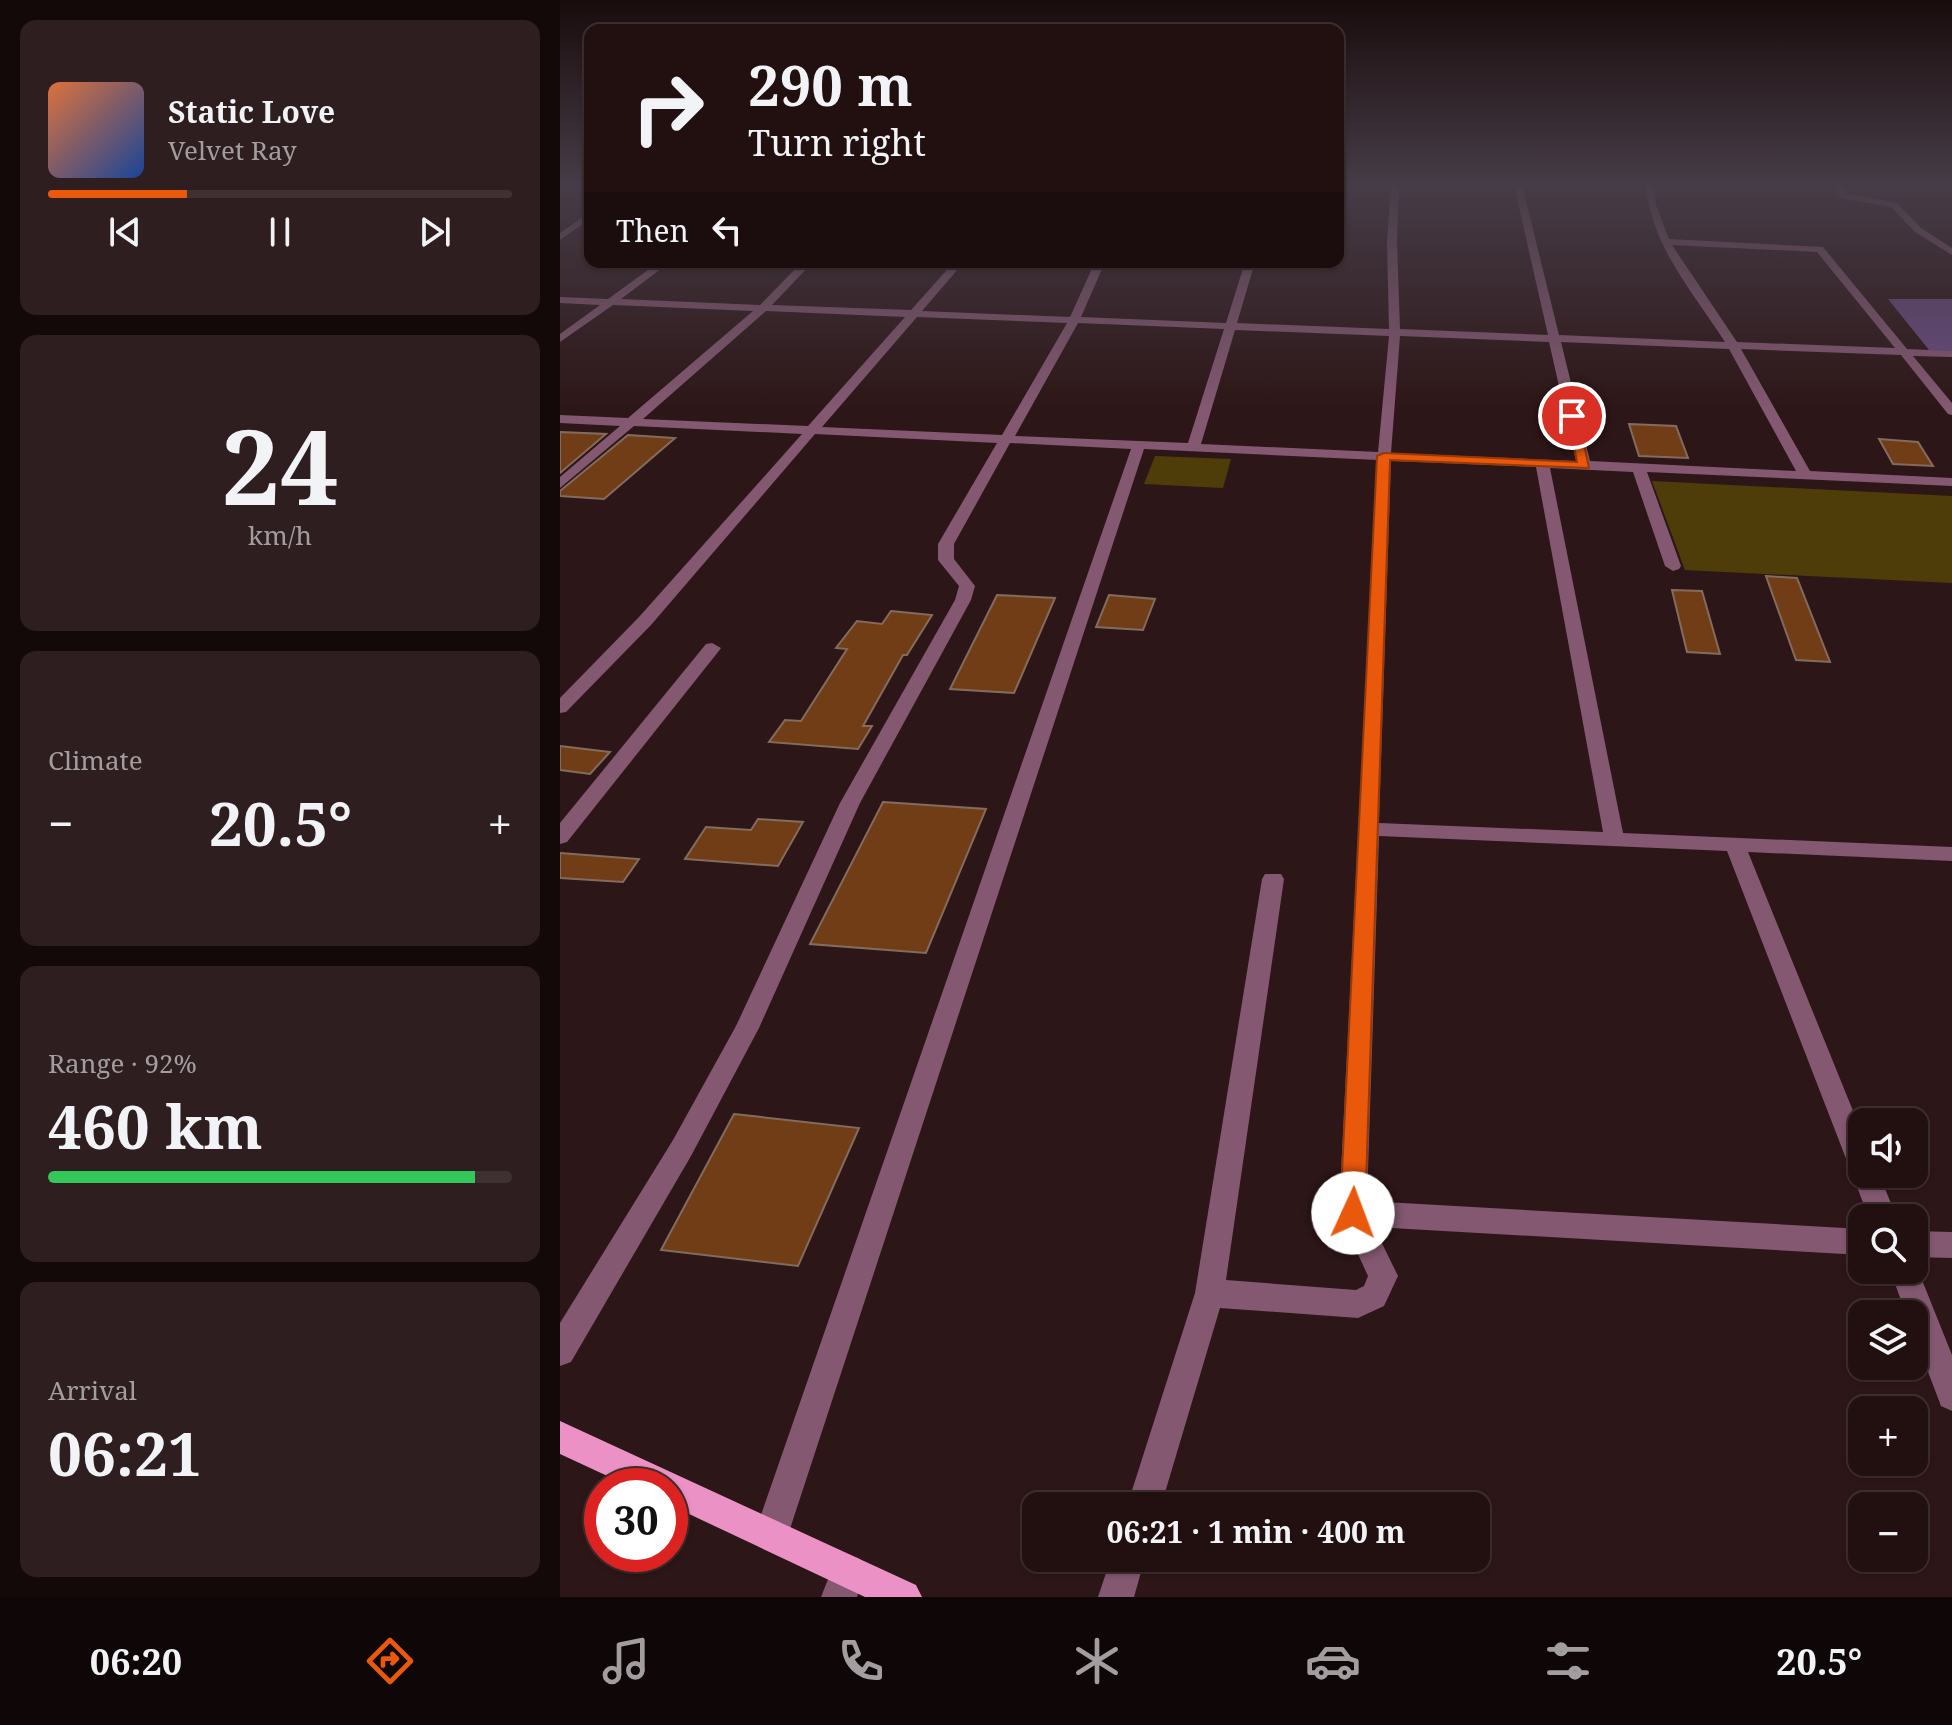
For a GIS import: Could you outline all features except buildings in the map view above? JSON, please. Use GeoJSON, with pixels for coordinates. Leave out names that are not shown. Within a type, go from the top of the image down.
{"type":"FeatureCollection","features":[{"type":"Feature","properties":{"kind":"main road"},"geometry":{"type":"LineString","coordinates":[[560,1437],[627,1468]]}},
{"type":"Feature","properties":{"kind":"main road"},"geometry":{"type":"LineString","coordinates":[[688,1496],[771,1535],[844,1584],[904,1597]]}},
{"type":"Feature","properties":{"kind":"street"},"geometry":{"type":"LineString","coordinates":[[1210,1293],[1358,1304],[1374,1296],[1383,1276],[1353,1213],[1384,456],[1395,334],[1393,260]]}},
{"type":"Feature","properties":{"kind":"street"},"geometry":{"type":"LineString","coordinates":[[1536,260],[1584,466]]}},
{"type":"Feature","properties":{"kind":"street"},"geometry":{"type":"LineString","coordinates":[[1677,260],[1734,347],[1806,476]]}},
{"type":"Feature","properties":{"kind":"street"},"geometry":{"type":"LineString","coordinates":[[1829,260],[1952,411]]}},
{"type":"Feature","properties":{"kind":"street"},"geometry":{"type":"LineString","coordinates":[[560,339],[657,268]]}},
{"type":"Feature","properties":{"kind":"street"},"geometry":{"type":"LineString","coordinates":[[560,484],[764,307],[802,268]]}},
{"type":"Feature","properties":{"kind":"street"},"geometry":{"type":"LineString","coordinates":[[560,708],[645,621],[954,268]]}},
{"type":"Feature","properties":{"kind":"street"},"geometry":{"type":"LineString","coordinates":[[560,1351],[682,1148],[747,1028],[850,803],[963,600],[967,586],[946,560],[946,544],[1074,320],[1097,268]]}},
{"type":"Feature","properties":{"kind":"street"},"geometry":{"type":"LineString","coordinates":[[1193,448],[1248,268]]}},
{"type":"Feature","properties":{"kind":"street"},"geometry":{"type":"LineString","coordinates":[[560,300],[1952,354]]}},
{"type":"Feature","properties":{"kind":"street"},"geometry":{"type":"LineString","coordinates":[[560,419],[1952,482]]}},
{"type":"Feature","properties":{"kind":"street"},"geometry":{"type":"LineString","coordinates":[[771,1535],[1139,445]]}},
{"type":"Feature","properties":{"kind":"street"},"geometry":{"type":"LineString","coordinates":[[1542,464],[1614,838]]}},
{"type":"Feature","properties":{"kind":"street"},"geometry":{"type":"LineString","coordinates":[[1639,468],[1673,566]]}},
{"type":"Feature","properties":{"kind":"street"},"geometry":{"type":"LineString","coordinates":[[560,837],[712,648]]}},
{"type":"Feature","properties":{"kind":"street"},"geometry":{"type":"LineString","coordinates":[[1368,829],[1952,854]]}},
{"type":"Feature","properties":{"kind":"street"},"geometry":{"type":"LineString","coordinates":[[1735,845],[1848,1131]]}},
{"type":"Feature","properties":{"kind":"street"},"geometry":{"type":"LineString","coordinates":[[1148,1492],[1210,1293],[1273,879]]}},
{"type":"Feature","properties":{"kind":"street"},"geometry":{"type":"LineString","coordinates":[[1353,1213],[1848,1241]]}},
{"type":"Feature","properties":{"kind":"street"},"geometry":{"type":"LineString","coordinates":[[1928,1244],[1952,1245]]}},
{"type":"Feature","properties":{"kind":"street"},"geometry":{"type":"LineString","coordinates":[[1909,1284],[1952,1395]]}},
{"type":"Feature","properties":{"kind":"street"},"geometry":{"type":"LineString","coordinates":[[1116,1597],[1124,1572]]}},
{"type":"Feature","properties":{"kind":"shaded area"},"geometry":{"type":"Polygon","coordinates":[[[1888,299],[1952,299],[1952,352],[1929,350],[1888,299]]]}},
{"type":"Feature","properties":{"kind":"shaded area"},"geometry":{"type":"Polygon","coordinates":[[[1155,456],[1231,459],[1223,488],[1144,484],[1155,456]]]}},
{"type":"Feature","properties":{"kind":"shaded area"},"geometry":{"type":"Polygon","coordinates":[[[1652,481],[1952,496],[1952,583],[1685,570],[1652,481]]]}},
{"type":"Feature","properties":{"kind":"route"},"geometry":{"type":"LineString","coordinates":[[1353,1213],[1384,456],[1584,466],[1572,416]]}}]}
